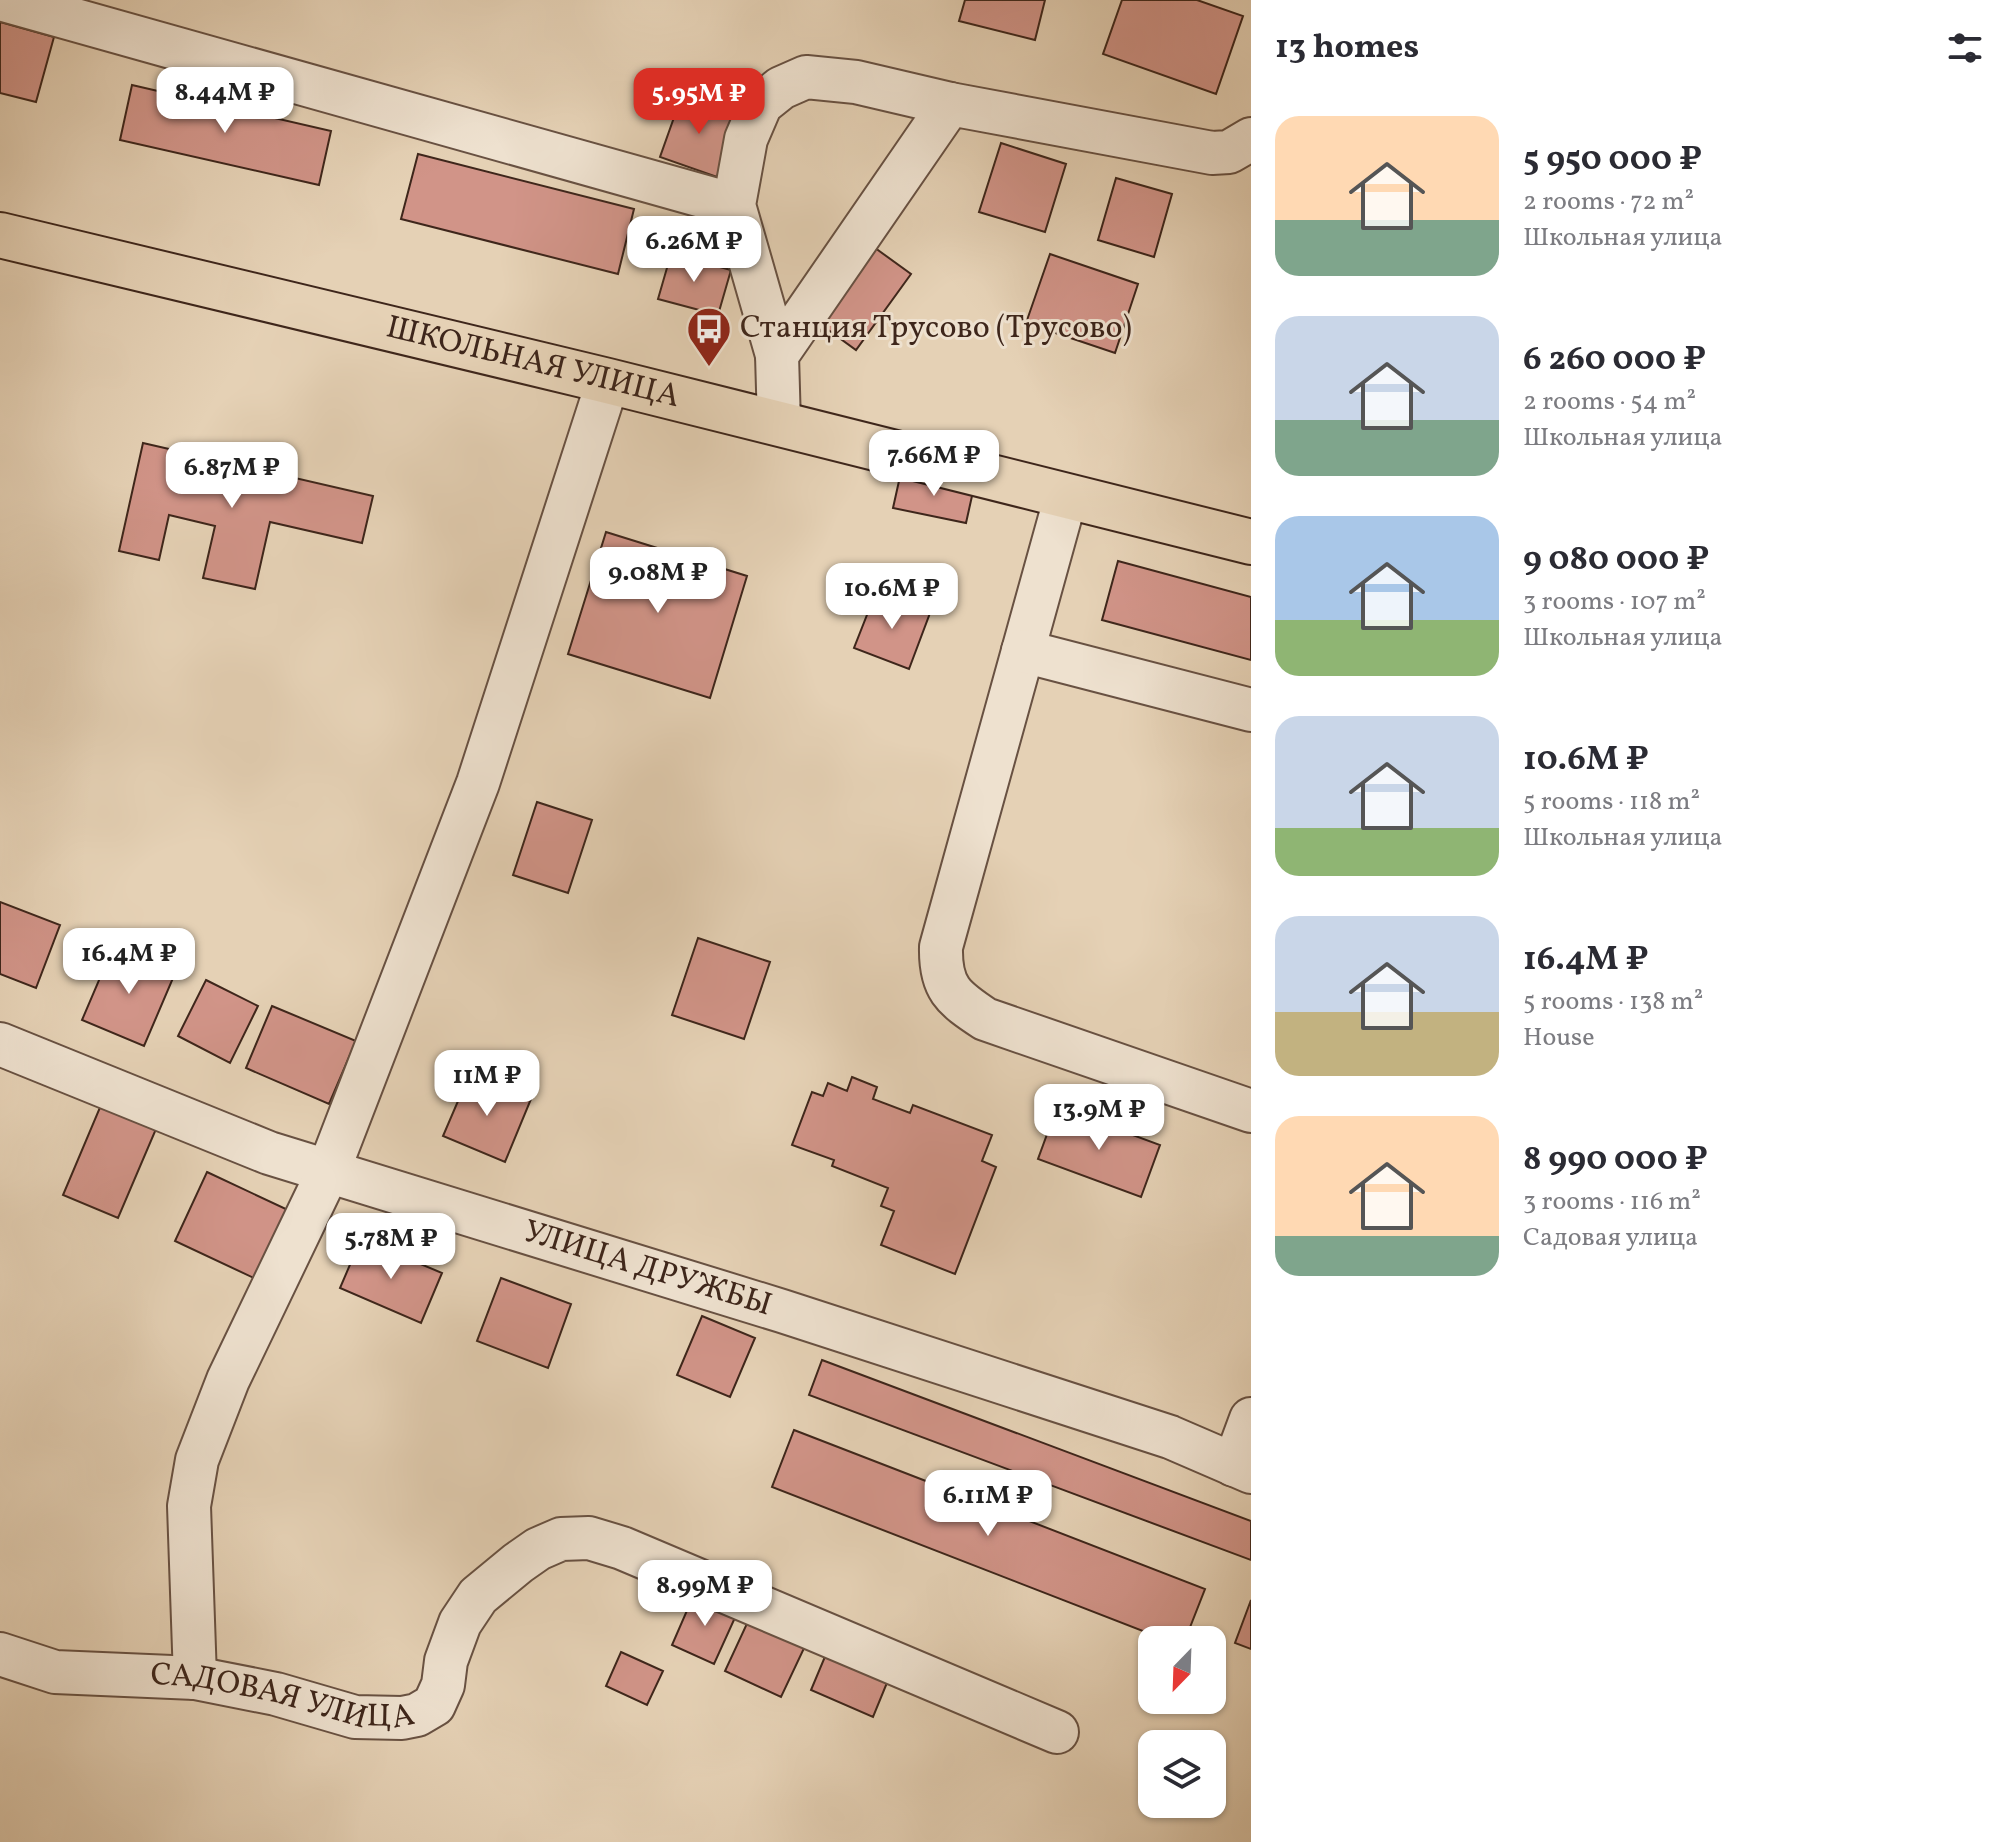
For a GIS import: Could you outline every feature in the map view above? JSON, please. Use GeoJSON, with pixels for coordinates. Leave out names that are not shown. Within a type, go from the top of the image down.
{"type":"FeatureCollection","features":[{"type":"Feature","properties":{"kind":"main road","name":"ШКОЛЬНАЯ УЛИЦА"},"geometry":{"type":"LineString","coordinates":[[0,235],[608,381],[1251,542]]}},
{"type":"Feature","properties":{"kind":"street"},"geometry":{"type":"LineString","coordinates":[[4,0],[734,205]]}},
{"type":"Feature","properties":{"kind":"street"},"geometry":{"type":"LineString","coordinates":[[779,424],[777,355],[734,205],[752,120],[761,104],[781,88],[806,77],[831,78],[950,104],[1212,153],[1229,152],[1251,139]]}},
{"type":"Feature","properties":{"kind":"street"},"geometry":{"type":"LineString","coordinates":[[777,355],[950,104]]}},
{"type":"Feature","properties":{"kind":"street"},"geometry":{"type":"LineString","coordinates":[[195,1678],[189,1506],[197,1460],[228,1380],[328,1172],[478,783],[608,381]]}},
{"type":"Feature","properties":{"kind":"street"},"geometry":{"type":"LineString","coordinates":[[1066,496],[941,947],[941,967],[947,989],[963,1005],[985,1019],[1251,1111]]}},
{"type":"Feature","properties":{"kind":"street"},"geometry":{"type":"LineString","coordinates":[[1023,651],[1251,710]]}},
{"type":"Feature","properties":{"kind":"street","name":"УЛИЦА ДРУЖБЫ"},"geometry":{"type":"LineString","coordinates":[[0,1044],[269,1153],[782,1311],[1155,1432],[1243,1469]]}},
{"type":"Feature","properties":{"kind":"street"},"geometry":{"type":"LineString","coordinates":[[1243,1469],[1251,1419]]}},
{"type":"Feature","properties":{"kind":"street","name":"САДОВАЯ УЛИЦА"},"geometry":{"type":"LineString","coordinates":[[0,1654],[55,1672],[195,1678],[276,1694],[355,1717],[402,1718],[417,1715],[434,1705],[443,1685],[446,1661],[460,1623],[478,1596],[538,1549],[561,1539],[589,1538],[622,1548],[1057,1732]]}},
{"type":"Feature","properties":{"kind":"building"},"geometry":{"type":"Polygon","coordinates":[[[965,0],[1045,0],[1035,40],[959,21],[965,0]]]}},
{"type":"Feature","properties":{"kind":"building"},"geometry":{"type":"Polygon","coordinates":[[[1122,0],[1197,0],[1243,16],[1216,94],[1103,54],[1122,0]]]}},
{"type":"Feature","properties":{"kind":"building"},"geometry":{"type":"Polygon","coordinates":[[[0,22],[54,37],[36,102],[0,93],[0,22]]]}},
{"type":"Feature","properties":{"kind":"building"},"geometry":{"type":"Polygon","coordinates":[[[132,85],[331,131],[319,185],[120,140],[132,85]]]}},
{"type":"Feature","properties":{"kind":"building"},"geometry":{"type":"Polygon","coordinates":[[[682,95],[738,115],[717,177],[660,157],[682,95]]]}},
{"type":"Feature","properties":{"kind":"building"},"geometry":{"type":"Polygon","coordinates":[[[1001,143],[1066,164],[1045,232],[979,212],[1001,143]]]}},
{"type":"Feature","properties":{"kind":"building"},"geometry":{"type":"Polygon","coordinates":[[[418,154],[634,209],[618,274],[401,219],[418,154]]]}},
{"type":"Feature","properties":{"kind":"building"},"geometry":{"type":"Polygon","coordinates":[[[1116,178],[1172,194],[1154,257],[1098,240],[1116,178]]]}},
{"type":"Feature","properties":{"kind":"building"},"geometry":{"type":"Polygon","coordinates":[[[871,245],[911,274],[856,350],[816,321],[871,245]]]}},
{"type":"Feature","properties":{"kind":"building"},"geometry":{"type":"Polygon","coordinates":[[[671,254],[731,270],[718,315],[658,299],[671,254]]]}},
{"type":"Feature","properties":{"kind":"building"},"geometry":{"type":"Polygon","coordinates":[[[1050,254],[1138,284],[1115,353],[1026,323],[1050,254]]]}},
{"type":"Feature","properties":{"kind":"building"},"geometry":{"type":"Polygon","coordinates":[[[143,443],[373,496],[362,543],[270,522],[255,589],[203,578],[215,526],[169,515],[159,560],[119,551],[143,443]]]}},
{"type":"Feature","properties":{"kind":"building"},"geometry":{"type":"Polygon","coordinates":[[[901,472],[974,487],[966,523],[893,508],[901,472]]]}},
{"type":"Feature","properties":{"kind":"building"},"geometry":{"type":"Polygon","coordinates":[[[606,532],[747,576],[710,698],[568,654],[606,532]]]}},
{"type":"Feature","properties":{"kind":"building"},"geometry":{"type":"Polygon","coordinates":[[[1118,561],[1251,597],[1251,660],[1102,620],[1118,561]]]}},
{"type":"Feature","properties":{"kind":"building"},"geometry":{"type":"Polygon","coordinates":[[[876,592],[930,613],[909,669],[854,648],[876,592]]]}},
{"type":"Feature","properties":{"kind":"building"},"geometry":{"type":"Polygon","coordinates":[[[537,802],[592,820],[568,893],[513,875],[537,802]]]}},
{"type":"Feature","properties":{"kind":"building"},"geometry":{"type":"Polygon","coordinates":[[[0,902],[60,925],[36,988],[0,974],[0,902]]]}},
{"type":"Feature","properties":{"kind":"building"},"geometry":{"type":"Polygon","coordinates":[[[698,938],[770,962],[744,1039],[672,1015],[698,938]]]}},
{"type":"Feature","properties":{"kind":"building"},"geometry":{"type":"Polygon","coordinates":[[[114,945],[176,971],[144,1046],[82,1020],[114,945]]]}},
{"type":"Feature","properties":{"kind":"building"},"geometry":{"type":"Polygon","coordinates":[[[206,980],[258,1006],[230,1063],[178,1036],[206,980]]]}},
{"type":"Feature","properties":{"kind":"building"},"geometry":{"type":"Polygon","coordinates":[[[272,1006],[356,1041],[329,1104],[246,1068],[272,1006]]]}},
{"type":"Feature","properties":{"kind":"building"},"geometry":{"type":"Polygon","coordinates":[[[470,1073],[531,1099],[505,1162],[443,1136],[470,1073]]]}},
{"type":"Feature","properties":{"kind":"building"},"geometry":{"type":"Polygon","coordinates":[[[852,1077],[877,1087],[873,1099],[910,1113],[913,1105],[992,1135],[982,1161],[996,1167],[955,1274],[881,1245],[894,1211],[881,1206],[888,1188],[832,1166],[834,1160],[792,1145],[812,1092],[823,1096],[828,1083],[847,1091],[852,1077]]]}},
{"type":"Feature","properties":{"kind":"building"},"geometry":{"type":"Polygon","coordinates":[[[101,1105],[156,1129],[118,1218],[63,1195],[101,1105]]]}},
{"type":"Feature","properties":{"kind":"building"},"geometry":{"type":"Polygon","coordinates":[[[1057,1107],[1160,1145],[1141,1197],[1038,1159],[1057,1107]]]}},
{"type":"Feature","properties":{"kind":"building"},"geometry":{"type":"Polygon","coordinates":[[[207,1172],[288,1210],[256,1279],[175,1241],[207,1172]]]}},
{"type":"Feature","properties":{"kind":"building"},"geometry":{"type":"Polygon","coordinates":[[[361,1239],[442,1273],[421,1323],[340,1288],[361,1239]]]}},
{"type":"Feature","properties":{"kind":"building"},"geometry":{"type":"Polygon","coordinates":[[[501,1278],[571,1304],[548,1368],[477,1341],[501,1278]]]}},
{"type":"Feature","properties":{"kind":"building"},"geometry":{"type":"Polygon","coordinates":[[[702,1316],[755,1338],[730,1397],[677,1375],[702,1316]]]}},
{"type":"Feature","properties":{"kind":"building"},"geometry":{"type":"Polygon","coordinates":[[[822,1360],[1251,1521],[1251,1560],[809,1395],[822,1360]]]}},
{"type":"Feature","properties":{"kind":"building"},"geometry":{"type":"Polygon","coordinates":[[[794,1430],[1205,1589],[1190,1626],[1138,1626],[1138,1629],[772,1487],[794,1430]]]}},
{"type":"Feature","properties":{"kind":"building"},"geometry":{"type":"Polygon","coordinates":[[[695,1592],[738,1611],[714,1664],[672,1645],[695,1592]]]}},
{"type":"Feature","properties":{"kind":"building"},"geometry":{"type":"Polygon","coordinates":[[[1251,1600],[1251,1649],[1235,1643],[1251,1600]]]}},
{"type":"Feature","properties":{"kind":"building"},"geometry":{"type":"Polygon","coordinates":[[[750,1617],[806,1644],[781,1697],[725,1671],[750,1617]]]}},
{"type":"Feature","properties":{"kind":"building"},"geometry":{"type":"Polygon","coordinates":[[[829,1647],[891,1673],[873,1717],[811,1690],[829,1647]]]}},
{"type":"Feature","properties":{"kind":"building"},"geometry":{"type":"Polygon","coordinates":[[[621,1652],[663,1671],[647,1705],[606,1686],[621,1652]]]}},
{"type":"Feature","properties":{"kind":"place","name":"Станция Трусово (Трусово)"},"geometry":{"type":"Point","coordinates":[709,368]}}]}
